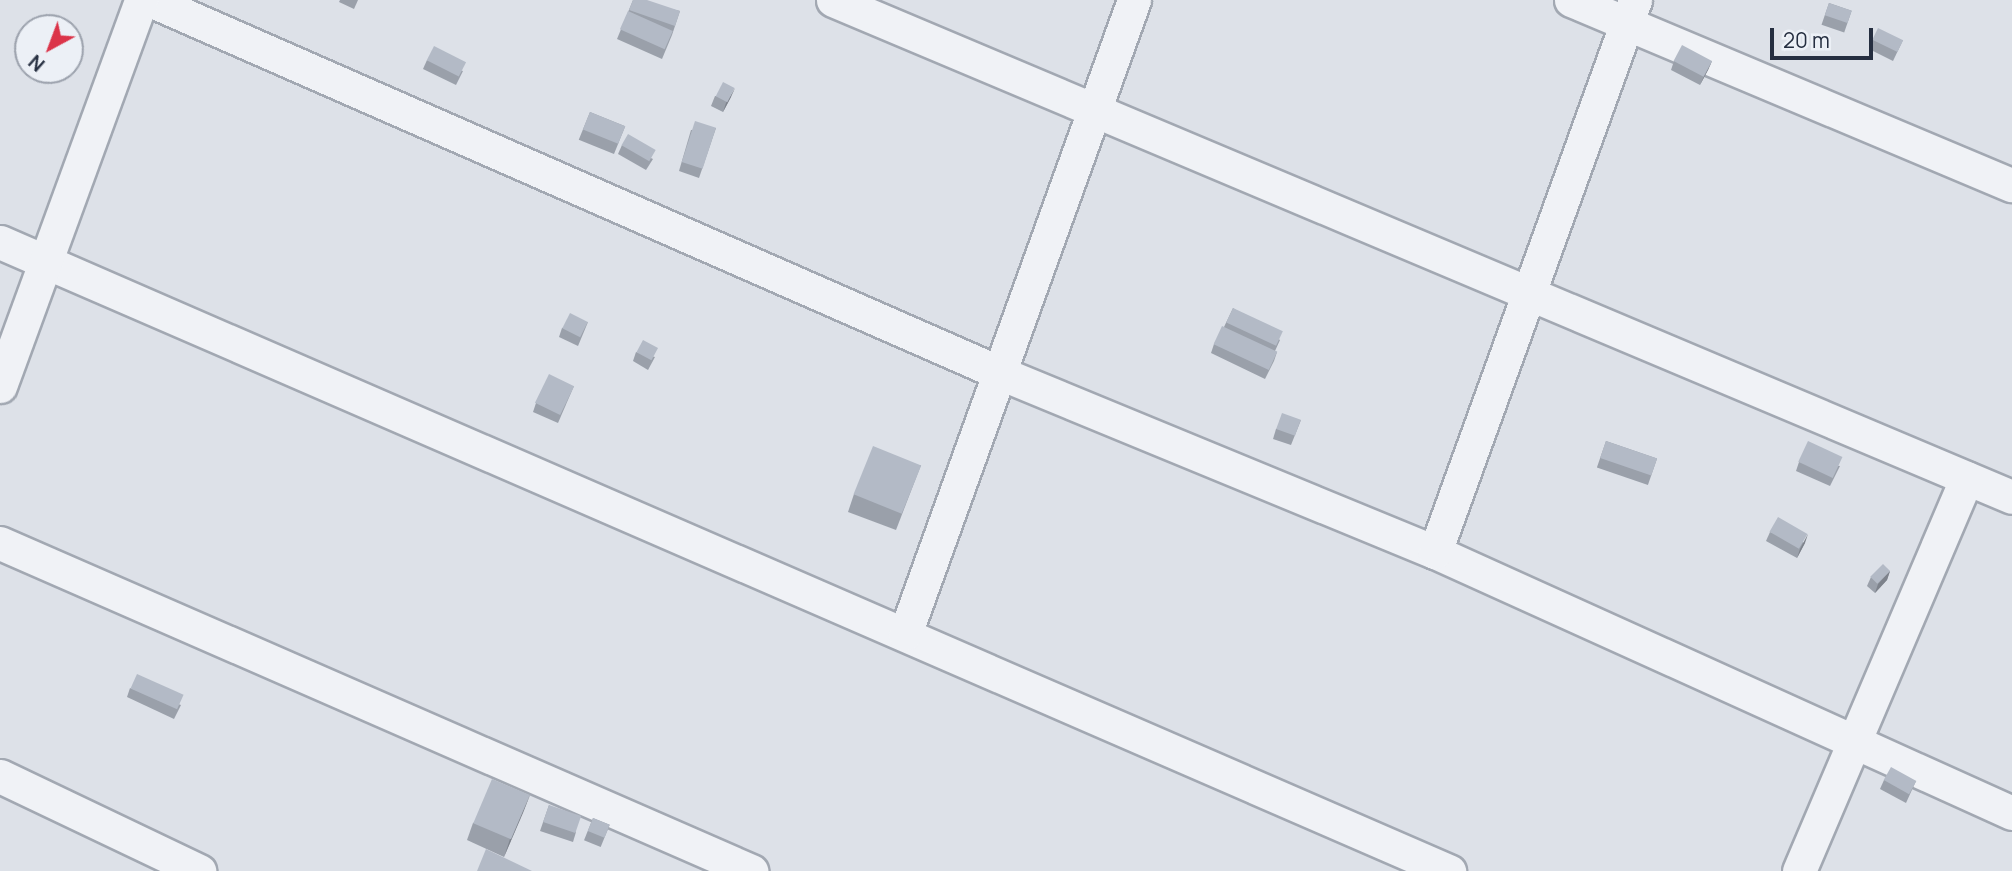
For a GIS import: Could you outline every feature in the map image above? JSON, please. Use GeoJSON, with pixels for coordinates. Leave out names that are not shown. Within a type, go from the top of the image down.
{"type":"FeatureCollection","features":[{"type":"Feature","properties":{"kind":"street"},"geometry":{"type":"LineString","coordinates":[[0,386],[141,0]]}},
{"type":"Feature","properties":{"kind":"street"},"geometry":{"type":"LineString","coordinates":[[150,0],[1000,373],[1435,551],[2012,813]]}},
{"type":"Feature","properties":{"kind":"street"},"geometry":{"type":"LineString","coordinates":[[833,0],[2012,497]]}},
{"type":"Feature","properties":{"kind":"street"},"geometry":{"type":"LineString","coordinates":[[905,634],[1134,0]]}},
{"type":"Feature","properties":{"kind":"street"},"geometry":{"type":"LineString","coordinates":[[1571,0],[1631,12],[2012,185]]}},
{"type":"Feature","properties":{"kind":"street"},"geometry":{"type":"LineString","coordinates":[[1435,551],[1631,12]]}},
{"type":"Feature","properties":{"kind":"street"},"geometry":{"type":"LineString","coordinates":[[0,242],[1449,871]]}},
{"type":"Feature","properties":{"kind":"street"},"geometry":{"type":"LineString","coordinates":[[1799,871],[1967,478]]}},
{"type":"Feature","properties":{"kind":"street"},"geometry":{"type":"LineString","coordinates":[[0,543],[751,871]]}},
{"type":"Feature","properties":{"kind":"street"},"geometry":{"type":"LineString","coordinates":[[0,776],[199,871]]}},
{"type":"Feature","properties":{"kind":"building"},"geometry":{"type":"Polygon","coordinates":[[[633,0],[647,0],[680,11],[675,26],[629,10],[633,0]]]}},
{"type":"Feature","properties":{"kind":"building"},"geometry":{"type":"Polygon","coordinates":[[[1829,3],[1852,11],[1847,23],[1825,15],[1829,3]]]}},
{"type":"Feature","properties":{"kind":"building"},"geometry":{"type":"Polygon","coordinates":[[[628,11],[673,31],[665,49],[620,29],[628,11]]]}},
{"type":"Feature","properties":{"kind":"building"},"geometry":{"type":"Polygon","coordinates":[[[1878,28],[1903,40],[1897,52],[1872,40],[1878,28]]]}},
{"type":"Feature","properties":{"kind":"building"},"geometry":{"type":"Polygon","coordinates":[[[1682,45],[1712,61],[1704,77],[1674,61],[1682,45]]]}},
{"type":"Feature","properties":{"kind":"building"},"geometry":{"type":"Polygon","coordinates":[[[434,46],[466,62],[459,77],[427,60],[434,46]]]}},
{"type":"Feature","properties":{"kind":"building"},"geometry":{"type":"Polygon","coordinates":[[[723,82],[735,88],[727,102],[716,96],[723,82]]]}},
{"type":"Feature","properties":{"kind":"building"},"geometry":{"type":"Polygon","coordinates":[[[590,112],[625,126],[618,144],[583,130],[590,112]]]}},
{"type":"Feature","properties":{"kind":"building"},"geometry":{"type":"Polygon","coordinates":[[[695,121],[716,128],[703,169],[682,162],[695,121]]]}},
{"type":"Feature","properties":{"kind":"building"},"geometry":{"type":"Polygon","coordinates":[[[628,134],[656,150],[649,161],[622,145],[628,134]]]}},
{"type":"Feature","properties":{"kind":"building"},"geometry":{"type":"Polygon","coordinates":[[[1233,308],[1283,331],[1276,346],[1226,323],[1233,308]]]}},
{"type":"Feature","properties":{"kind":"building"},"geometry":{"type":"Polygon","coordinates":[[[570,313],[588,322],[580,337],[562,328],[570,313]]]}},
{"type":"Feature","properties":{"kind":"building"},"geometry":{"type":"Polygon","coordinates":[[[1222,326],[1277,352],[1269,370],[1214,344],[1222,326]]]}},
{"type":"Feature","properties":{"kind":"building"},"geometry":{"type":"Polygon","coordinates":[[[643,340],[658,348],[651,360],[636,352],[643,340]]]}},
{"type":"Feature","properties":{"kind":"building"},"geometry":{"type":"Polygon","coordinates":[[[549,374],[574,386],[560,415],[535,403],[549,374]]]}},
{"type":"Feature","properties":{"kind":"building"},"geometry":{"type":"Polygon","coordinates":[[[1282,413],[1301,420],[1295,436],[1276,429],[1282,413]]]}},
{"type":"Feature","properties":{"kind":"building"},"geometry":{"type":"Polygon","coordinates":[[[1606,441],[1657,459],[1651,476],[1600,458],[1606,441]]]}},
{"type":"Feature","properties":{"kind":"building"},"geometry":{"type":"Polygon","coordinates":[[[1808,441],[1842,457],[1833,478],[1798,462],[1808,441]]]}},
{"type":"Feature","properties":{"kind":"building"},"geometry":{"type":"Polygon","coordinates":[[[873,446],[921,465],[902,514],[854,494],[873,446]]]}},
{"type":"Feature","properties":{"kind":"building"},"geometry":{"type":"Polygon","coordinates":[[[1778,517],[1807,534],[1799,549],[1770,532],[1778,517]]]}},
{"type":"Feature","properties":{"kind":"building"},"geometry":{"type":"Polygon","coordinates":[[[1883,564],[1890,571],[1877,584],[1870,577],[1883,564]]]}},
{"type":"Feature","properties":{"kind":"building"},"geometry":{"type":"Polygon","coordinates":[[[137,674],[184,695],[177,709],[130,689],[137,674]]]}},
{"type":"Feature","properties":{"kind":"building"},"geometry":{"type":"Polygon","coordinates":[[[1891,767],[1916,781],[1909,794],[1884,780],[1891,767]]]}},
{"type":"Feature","properties":{"kind":"building"},"geometry":{"type":"Polygon","coordinates":[[[492,779],[530,795],[511,839],[473,823],[492,779]]]}},
{"type":"Feature","properties":{"kind":"building"},"geometry":{"type":"Polygon","coordinates":[[[549,805],[581,816],[575,833],[543,822],[549,805]]]}},
{"type":"Feature","properties":{"kind":"building"},"geometry":{"type":"Polygon","coordinates":[[[593,818],[610,825],[604,838],[588,831],[593,818]]]}},
{"type":"Feature","properties":{"kind":"building"},"geometry":{"type":"Polygon","coordinates":[[[486,849],[532,871],[477,871],[486,849]]]}}]}
